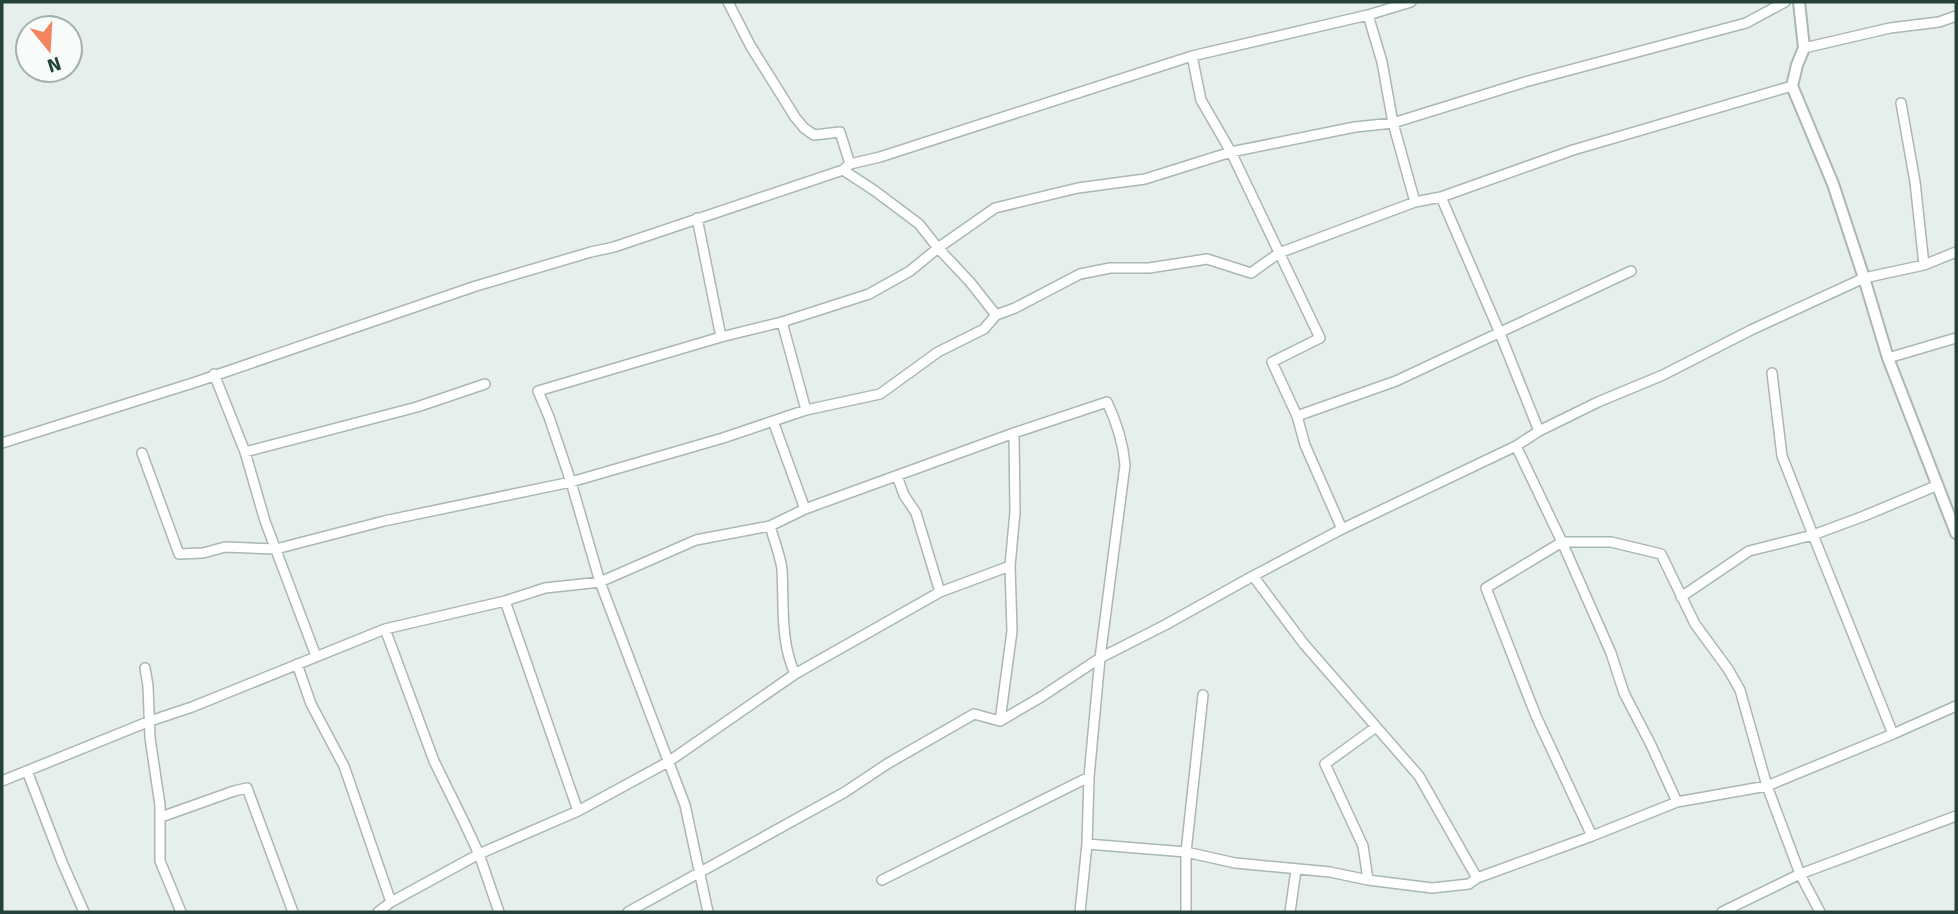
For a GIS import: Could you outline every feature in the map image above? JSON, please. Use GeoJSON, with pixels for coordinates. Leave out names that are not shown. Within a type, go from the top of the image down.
{"type":"FeatureCollection","features":[{"type":"Feature","properties":{"kind":"street"},"geometry":{"type":"LineString","coordinates":[[728,2],[750,45],[804,128],[814,135],[840,132],[847,167],[919,224],[996,315]]}},
{"type":"Feature","properties":{"kind":"street"},"geometry":{"type":"LineString","coordinates":[[2,443],[196,382],[475,286],[614,247],[775,194],[847,167],[1192,56],[1368,15],[1411,2]]}},
{"type":"Feature","properties":{"kind":"street"},"geometry":{"type":"LineString","coordinates":[[708,912],[685,805],[600,582],[549,417],[538,391],[721,337],[782,322],[869,294],[909,271],[995,208],[1078,188],[1144,179],[1231,152],[1354,127],[1393,123],[1525,82],[1746,23],[1785,2]]}},
{"type":"Feature","properties":{"kind":"street"},"geometry":{"type":"LineString","coordinates":[[1799,2],[1804,48],[1792,86],[1833,184],[1888,358],[1956,533]]}},
{"type":"Feature","properties":{"kind":"street"},"geometry":{"type":"LineString","coordinates":[[1368,15],[1415,202]]}},
{"type":"Feature","properties":{"kind":"street"},"geometry":{"type":"LineString","coordinates":[[1804,48],[1890,28],[1938,22],[1956,16]]}},
{"type":"Feature","properties":{"kind":"street"},"geometry":{"type":"LineString","coordinates":[[1192,56],[1201,100],[1231,152],[1320,338],[1272,362],[1297,416],[1305,445],[1342,529]]}},
{"type":"Feature","properties":{"kind":"street"},"geometry":{"type":"LineString","coordinates":[[142,453],[179,554],[203,553],[225,547],[276,549],[384,521],[570,482],[723,438],[806,410],[880,394],[938,352],[984,329],[996,315],[1016,308],[1080,274],[1110,268],[1149,268],[1207,259],[1251,273],[1279,253],[1415,202],[1441,197],[1573,150],[1792,86]]}},
{"type":"Feature","properties":{"kind":"street"},"geometry":{"type":"LineString","coordinates":[[1901,103],[1915,183],[1924,265]]}},
{"type":"Feature","properties":{"kind":"street"},"geometry":{"type":"LineString","coordinates":[[1441,197],[1539,431]]}},
{"type":"Feature","properties":{"kind":"street"},"geometry":{"type":"LineString","coordinates":[[697,218],[721,337]]}},
{"type":"Feature","properties":{"kind":"street"},"geometry":{"type":"LineString","coordinates":[[628,912],[845,792],[887,764],[974,714],[1000,721],[1100,658],[1342,529],[1516,446],[1539,431],[1598,402],[1663,375],[1751,330],[1864,278],[1924,265],[1956,252]]}},
{"type":"Feature","properties":{"kind":"street"},"geometry":{"type":"LineString","coordinates":[[1297,416],[1395,381],[1631,271]]}},
{"type":"Feature","properties":{"kind":"street"},"geometry":{"type":"LineString","coordinates":[[782,322],[806,410]]}},
{"type":"Feature","properties":{"kind":"street"},"geometry":{"type":"LineString","coordinates":[[1888,358],[1956,338]]}},
{"type":"Feature","properties":{"kind":"street"},"geometry":{"type":"LineString","coordinates":[[1772,373],[1782,456],[1894,734]]}},
{"type":"Feature","properties":{"kind":"street"},"geometry":{"type":"LineString","coordinates":[[214,374],[245,452],[265,520],[316,656]]}},
{"type":"Feature","properties":{"kind":"street"},"geometry":{"type":"LineString","coordinates":[[245,452],[417,407],[485,384]]}},
{"type":"Feature","properties":{"kind":"street"},"geometry":{"type":"LineString","coordinates":[[2,781],[150,720],[192,707],[385,629],[505,601],[545,588],[600,582],[696,540],[770,526],[805,509],[897,475],[1107,402],[1118,425],[1124,447],[1125,465],[1100,658],[1080,912]]}},
{"type":"Feature","properties":{"kind":"street"},"geometry":{"type":"LineString","coordinates":[[773,421],[805,509]]}},
{"type":"Feature","properties":{"kind":"street"},"geometry":{"type":"LineString","coordinates":[[1000,721],[1012,631],[1010,566],[1015,512],[1014,433]]}},
{"type":"Feature","properties":{"kind":"street"},"geometry":{"type":"LineString","coordinates":[[1516,446],[1562,541],[1611,653],[1624,694],[1677,802]]}},
{"type":"Feature","properties":{"kind":"street"},"geometry":{"type":"LineString","coordinates":[[897,475],[904,495],[916,513],[940,592]]}},
{"type":"Feature","properties":{"kind":"street"},"geometry":{"type":"LineString","coordinates":[[1681,597],[1749,551],[1813,535],[1938,485]]}},
{"type":"Feature","properties":{"kind":"street"},"geometry":{"type":"LineString","coordinates":[[770,526],[782,568],[785,644],[788,660],[795,674]]}},
{"type":"Feature","properties":{"kind":"street"},"geometry":{"type":"LineString","coordinates":[[1592,836],[1536,716],[1486,588],[1562,541],[1611,542],[1661,554],[1695,624],[1728,668],[1740,690],[1767,786],[1800,874],[1820,912]]}},
{"type":"Feature","properties":{"kind":"street"},"geometry":{"type":"LineString","coordinates":[[378,912],[391,902],[479,854],[578,811],[668,762],[795,674],[940,592],[1010,566]]}},
{"type":"Feature","properties":{"kind":"street"},"geometry":{"type":"LineString","coordinates":[[1253,576],[1304,644],[1419,776],[1477,878]]}},
{"type":"Feature","properties":{"kind":"street"},"geometry":{"type":"LineString","coordinates":[[505,601],[578,811]]}},
{"type":"Feature","properties":{"kind":"street"},"geometry":{"type":"LineString","coordinates":[[385,629],[434,761],[479,854],[499,912]]}},
{"type":"Feature","properties":{"kind":"street"},"geometry":{"type":"LineString","coordinates":[[297,664],[311,704],[344,766],[391,902]]}},
{"type":"Feature","properties":{"kind":"street"},"geometry":{"type":"LineString","coordinates":[[145,668],[149,686],[150,738],[159,788],[160,861],[181,912]]}},
{"type":"Feature","properties":{"kind":"street"},"geometry":{"type":"LineString","coordinates":[[1186,912],[1186,852],[1202,695]]}},
{"type":"Feature","properties":{"kind":"street"},"geometry":{"type":"LineString","coordinates":[[1087,844],[1186,852],[1235,863],[1331,872],[1368,880],[1433,888],[1469,884],[1477,878],[1677,802],[1767,786],[1956,706]]}},
{"type":"Feature","properties":{"kind":"street"},"geometry":{"type":"LineString","coordinates":[[1368,880],[1363,846],[1325,764],[1376,727]]}},
{"type":"Feature","properties":{"kind":"street"},"geometry":{"type":"LineString","coordinates":[[27,771],[84,912]]}},
{"type":"Feature","properties":{"kind":"street"},"geometry":{"type":"LineString","coordinates":[[882,880],[1089,777]]}},
{"type":"Feature","properties":{"kind":"street"},"geometry":{"type":"LineString","coordinates":[[161,817],[247,788],[293,912]]}},
{"type":"Feature","properties":{"kind":"street"},"geometry":{"type":"LineString","coordinates":[[1722,912],[1800,874],[1956,816]]}},
{"type":"Feature","properties":{"kind":"street"},"geometry":{"type":"LineString","coordinates":[[1290,912],[1296,870]]}}]}
